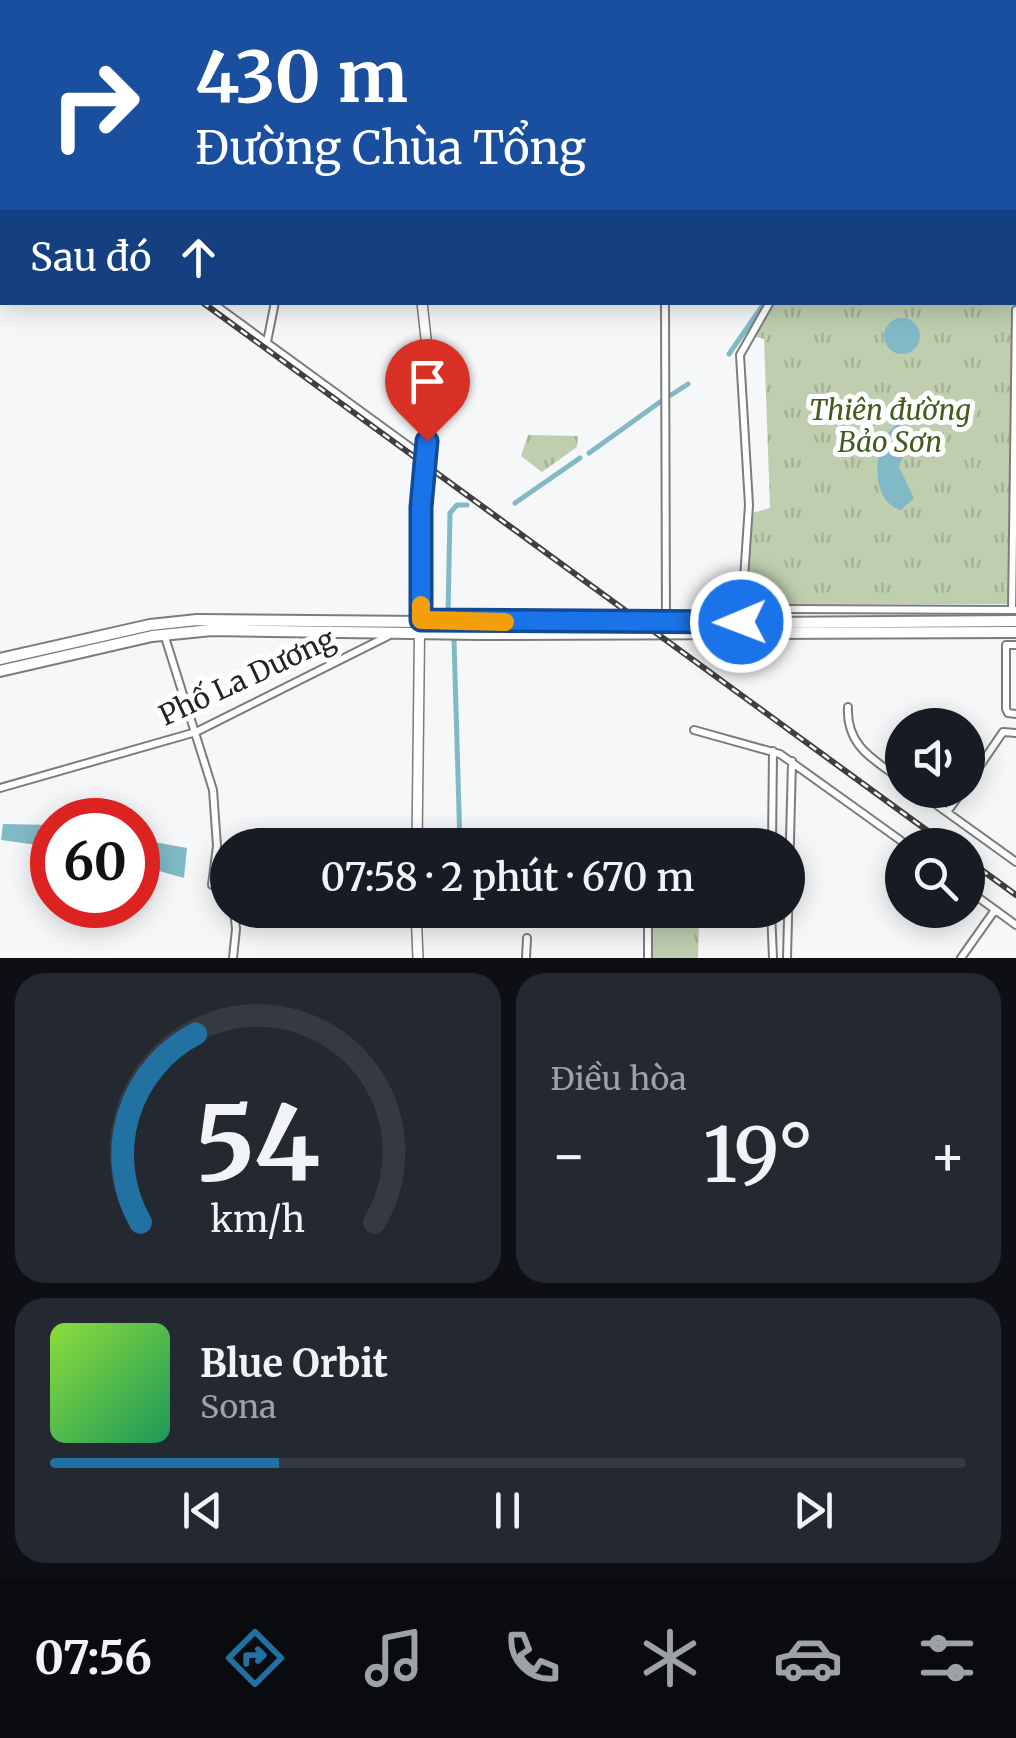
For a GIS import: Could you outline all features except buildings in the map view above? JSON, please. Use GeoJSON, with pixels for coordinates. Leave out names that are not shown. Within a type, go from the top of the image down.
{"type":"FeatureCollection","features":[{"type":"Feature","properties":{"kind":"main road"},"geometry":{"type":"LineString","coordinates":[[417,828],[425,458],[431,384],[422,305]]}},
{"type":"Feature","properties":{"kind":"main road"},"geometry":{"type":"LineString","coordinates":[[888,627],[901,616],[1015,614]]}},
{"type":"Feature","properties":{"kind":"main road"},"geometry":{"type":"LineString","coordinates":[[0,660],[163,629],[250,618],[666,628],[788,621],[1016,632]]}},
{"type":"Feature","properties":{"kind":"main road"},"geometry":{"type":"LineString","coordinates":[[0,671],[163,629],[421,633],[666,628],[788,621]]}},
{"type":"Feature","properties":{"kind":"main road"},"geometry":{"type":"LineString","coordinates":[[417,928],[418,958]]}},
{"type":"Feature","properties":{"kind":"street"},"geometry":{"type":"LineString","coordinates":[[267,342],[272,305]]}},
{"type":"Feature","properties":{"kind":"street"},"geometry":{"type":"LineString","coordinates":[[666,305],[666,628]]}},
{"type":"Feature","properties":{"kind":"street"},"geometry":{"type":"LineString","coordinates":[[741,622],[749,506],[740,355],[750,328],[768,305]]}},
{"type":"Feature","properties":{"kind":"street"},"geometry":{"type":"LineString","coordinates":[[224,306],[425,458]]}},
{"type":"Feature","properties":{"kind":"street"},"geometry":{"type":"LineString","coordinates":[[1015,614],[1016,314]]}},
{"type":"Feature","properties":{"kind":"street"},"geometry":{"type":"LineString","coordinates":[[788,621],[901,616]]}},
{"type":"Feature","properties":{"kind":"street"},"geometry":{"type":"LineString","coordinates":[[163,629],[210,776],[217,828]]}},
{"type":"Feature","properties":{"kind":"street","name":"Phố La Dương"},"geometry":{"type":"LineString","coordinates":[[0,788],[196,732],[394,632]]}},
{"type":"Feature","properties":{"kind":"street"},"geometry":{"type":"LineString","coordinates":[[1016,645],[1006,645],[1006,709],[1016,714]]}},
{"type":"Feature","properties":{"kind":"street"},"geometry":{"type":"LineString","coordinates":[[848,707],[848,728],[857,746],[885,767]]}},
{"type":"Feature","properties":{"kind":"street"},"geometry":{"type":"LineString","coordinates":[[694,730],[773,751],[885,830]]}},
{"type":"Feature","properties":{"kind":"street"},"geometry":{"type":"LineString","coordinates":[[985,759],[1004,732],[1016,734]]}},
{"type":"Feature","properties":{"kind":"street"},"geometry":{"type":"LineString","coordinates":[[772,828],[773,751]]}},
{"type":"Feature","properties":{"kind":"street"},"geometry":{"type":"LineString","coordinates":[[787,958],[792,761]]}},
{"type":"Feature","properties":{"kind":"street"},"geometry":{"type":"LineString","coordinates":[[941,808],[1016,862]]}},
{"type":"Feature","properties":{"kind":"street"},"geometry":{"type":"LineString","coordinates":[[947,812],[950,808]]}},
{"type":"Feature","properties":{"kind":"street"},"geometry":{"type":"LineString","coordinates":[[985,902],[1016,925]]}},
{"type":"Feature","properties":{"kind":"street"},"geometry":{"type":"LineString","coordinates":[[962,958],[996,910]]}},
{"type":"Feature","properties":{"kind":"street"},"geometry":{"type":"LineString","coordinates":[[233,958],[236,928]]}},
{"type":"Feature","properties":{"kind":"street"},"geometry":{"type":"LineString","coordinates":[[648,928],[648,958]]}},
{"type":"Feature","properties":{"kind":"street"},"geometry":{"type":"LineString","coordinates":[[772,928],[773,958]]}},
{"type":"Feature","properties":{"kind":"street"},"geometry":{"type":"LineString","coordinates":[[526,958],[527,938]]}},
{"type":"Feature","properties":{"kind":"green space","name":"Thiên đường Bảo Sơn"},"geometry":{"type":"Polygon","coordinates":[[[774,305],[1014,305],[1010,604],[745,604],[752,513],[770,508],[764,339],[754,336],[774,305]]]}},
{"type":"Feature","properties":{"kind":"green space"},"geometry":{"type":"Polygon","coordinates":[[[528,435],[578,436],[577,447],[542,472],[521,456],[528,435]]]}},
{"type":"Feature","properties":{"kind":"green space"},"geometry":{"type":"Polygon","coordinates":[[[653,928],[699,928],[698,958],[652,958],[653,928]]]}},
{"type":"Feature","properties":{"kind":"water"},"geometry":{"type":"Polygon","coordinates":[[[902,318],[914,324],[920,336],[914,348],[902,354],[890,348],[884,336],[890,324],[902,318]]]}},
{"type":"Feature","properties":{"kind":"water"},"geometry":{"type":"Polygon","coordinates":[[[898,424],[916,437],[909,441],[899,467],[914,498],[901,510],[890,505],[883,495],[877,470],[883,443],[898,424]]]}},
{"type":"Feature","properties":{"kind":"water"},"geometry":{"type":"Polygon","coordinates":[[[3,824],[30,825],[30,844],[1,840],[3,824]]]}},
{"type":"Feature","properties":{"kind":"water"},"geometry":{"type":"Polygon","coordinates":[[[160,843],[187,848],[184,878],[160,871],[160,843]]]}},
{"type":"Feature","properties":{"kind":"waterway"},"geometry":{"type":"LineString","coordinates":[[729,354],[763,305]]}},
{"type":"Feature","properties":{"kind":"waterway"},"geometry":{"type":"LineString","coordinates":[[671,395],[688,384]]}},
{"type":"Feature","properties":{"kind":"waterway"},"geometry":{"type":"LineString","coordinates":[[589,453],[660,402]]}},
{"type":"Feature","properties":{"kind":"waterway"},"geometry":{"type":"LineString","coordinates":[[515,503],[580,458]]}},
{"type":"Feature","properties":{"kind":"waterway"},"geometry":{"type":"LineString","coordinates":[[448,614],[450,513],[457,505],[467,505]]}},
{"type":"Feature","properties":{"kind":"waterway"},"geometry":{"type":"LineString","coordinates":[[454,640],[460,828]]}},
{"type":"Feature","properties":{"kind":"railway"},"geometry":{"type":"LineString","coordinates":[[206,305],[924,828]]}},
{"type":"Feature","properties":{"kind":"railway"},"geometry":{"type":"LineString","coordinates":[[985,872],[1016,895]]}},
{"type":"Feature","properties":{"kind":"slow traffic"},"geometry":{"type":"LineString","coordinates":[[421,605],[421,620],[505,622]]}},
{"type":"Feature","properties":{"kind":"route"},"geometry":{"type":"LineString","coordinates":[[427,441],[422,474],[421,620],[741,622]]}}]}
